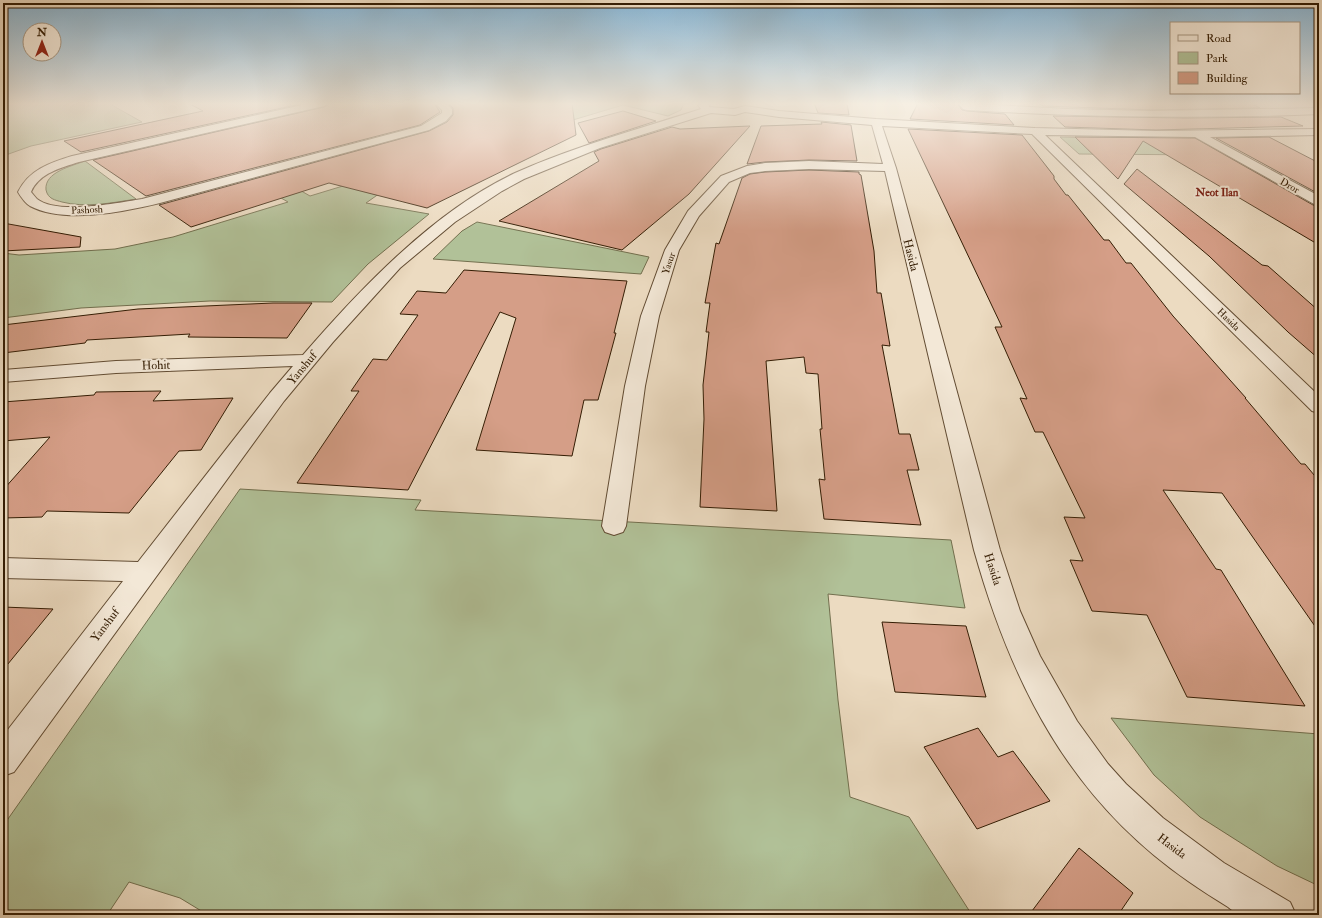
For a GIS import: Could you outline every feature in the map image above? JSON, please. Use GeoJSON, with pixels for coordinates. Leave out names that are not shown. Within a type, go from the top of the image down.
{"type":"FeatureCollection","features":[{"type":"Feature","properties":{"kind":"street","name":"Pashosh"},"geometry":{"type":"LineString","coordinates":[[134,146],[59,164],[36,176],[26,186],[24,192],[32,202],[44,208],[93,210],[155,200],[358,146]]}},
{"type":"Feature","properties":{"kind":"street","name":"Yanshuf"},"geometry":{"type":"LineString","coordinates":[[3,761],[277,397],[395,265],[450,219],[497,188],[543,166],[596,146]]}},
{"type":"Feature","properties":{"kind":"street","name":"Hasida"},"geometry":{"type":"LineString","coordinates":[[883,146],[987,550],[1006,610],[1028,661],[1050,704],[1082,755],[1114,795],[1160,838],[1232,890],[1277,915]]}},
{"type":"Feature","properties":{"kind":"street","name":"Hasida"},"geometry":{"type":"LineString","coordinates":[[1050,146],[1319,407]]}},
{"type":"Feature","properties":{"kind":"street","name":"Dror"},"geometry":{"type":"LineString","coordinates":[[1219,146],[1319,202]]}},
{"type":"Feature","properties":{"kind":"street","name":"Yasur"},"geometry":{"type":"LineString","coordinates":[[614,526],[635,386],[650,316],[672,250],[693,214],[725,179],[747,170],[809,165],[890,168]]}},
{"type":"Feature","properties":{"kind":"street","name":"Hohit"},"geometry":{"type":"LineString","coordinates":[[3,376],[116,367],[309,360]]}},
{"type":"Feature","properties":{"kind":"street"},"geometry":{"type":"LineString","coordinates":[[3,568],[146,572]]}},
{"type":"Feature","properties":{"kind":"green space"},"geometry":{"type":"Polygon","coordinates":[[[3,146],[32,146],[31,146],[3,156],[3,146]]]}},
{"type":"Feature","properties":{"kind":"green space"},"geometry":{"type":"Polygon","coordinates":[[[454,146],[492,146],[383,191],[366,203],[429,214],[368,264],[332,302],[210,301],[81,308],[3,318],[3,253],[19,255],[115,249],[173,237],[288,202],[248,179],[270,173],[310,196],[435,158],[454,146]]]}},
{"type":"Feature","properties":{"kind":"green space"},"geometry":{"type":"Polygon","coordinates":[[[1070,146],[1198,146],[1215,155],[1079,154],[1070,146]]]}},
{"type":"Feature","properties":{"kind":"green space"},"geometry":{"type":"Polygon","coordinates":[[[85,161],[136,199],[80,205],[54,200],[48,195],[46,190],[47,184],[49,179],[54,174],[85,161]]]}},
{"type":"Feature","properties":{"kind":"green space"},"geometry":{"type":"Polygon","coordinates":[[[477,222],[649,257],[641,274],[433,259],[462,231],[477,222]]]}},
{"type":"Feature","properties":{"kind":"green space"},"geometry":{"type":"Polygon","coordinates":[[[240,489],[421,500],[415,510],[951,540],[965,608],[828,594],[838,700],[850,797],[909,817],[972,915],[208,915],[180,898],[129,882],[107,915],[3,915],[3,826],[240,489]]]}},
{"type":"Feature","properties":{"kind":"green space"},"geometry":{"type":"Polygon","coordinates":[[[1111,718],[1319,734],[1319,886],[1277,866],[1200,817],[1154,775],[1111,718]]]}},
{"type":"Feature","properties":{"kind":"building"},"geometry":{"type":"Polygon","coordinates":[[[71,146],[109,146],[81,152],[71,146]]]}},
{"type":"Feature","properties":{"kind":"building"},"geometry":{"type":"Polygon","coordinates":[[[155,146],[340,146],[146,196],[93,160],[155,146]]]}},
{"type":"Feature","properties":{"kind":"building"},"geometry":{"type":"Polygon","coordinates":[[[375,146],[554,146],[427,208],[329,183],[191,227],[159,205],[375,146]]]}},
{"type":"Feature","properties":{"kind":"building"},"geometry":{"type":"Polygon","coordinates":[[[611,146],[732,146],[689,194],[622,250],[499,221],[599,161],[594,152],[611,146]]]}},
{"type":"Feature","properties":{"kind":"building"},"geometry":{"type":"Polygon","coordinates":[[[754,146],[854,146],[857,161],[809,160],[747,164],[754,146]]]}},
{"type":"Feature","properties":{"kind":"building"},"geometry":{"type":"Polygon","coordinates":[[[916,146],[1030,146],[1054,176],[1054,179],[1066,195],[1068,195],[1104,240],[1109,240],[1126,263],[1131,263],[1173,316],[1246,398],[1301,464],[1305,464],[1319,481],[1319,632],[1222,493],[1163,490],[1216,569],[1221,570],[1305,706],[1187,697],[1147,615],[1092,611],[1070,560],[1083,561],[1064,517],[1085,518],[1043,432],[1035,432],[1020,398],[1027,399],[995,327],[1002,327],[916,146]]]}},
{"type":"Feature","properties":{"kind":"building"},"geometry":{"type":"Polygon","coordinates":[[[1084,146],[1140,146],[1118,179],[1084,146]]]}},
{"type":"Feature","properties":{"kind":"building"},"geometry":{"type":"Polygon","coordinates":[[[1151,146],[1209,146],[1313,205],[1319,206],[1319,245],[1151,146]]]}},
{"type":"Feature","properties":{"kind":"building"},"geometry":{"type":"Polygon","coordinates":[[[1230,146],[1286,146],[1319,163],[1319,194],[1230,146]]]}},
{"type":"Feature","properties":{"kind":"building"},"geometry":{"type":"Polygon","coordinates":[[[1137,169],[1262,265],[1268,266],[1319,311],[1319,359],[1288,332],[1209,256],[1124,184],[1137,169]]]}},
{"type":"Feature","properties":{"kind":"building"},"geometry":{"type":"Polygon","coordinates":[[[809,170],[859,172],[861,175],[874,251],[877,293],[881,293],[890,346],[882,345],[899,434],[910,434],[919,470],[907,470],[921,525],[824,519],[819,479],[825,480],[820,429],[822,429],[818,374],[806,373],[804,357],[766,361],[777,511],[700,507],[704,419],[703,385],[709,332],[706,332],[710,303],[705,303],[716,243],[719,244],[742,178],[750,174],[765,172],[809,170]]]}},
{"type":"Feature","properties":{"kind":"building"},"geometry":{"type":"Polygon","coordinates":[[[3,223],[81,237],[80,247],[3,251],[3,223]]]}},
{"type":"Feature","properties":{"kind":"building"},"geometry":{"type":"Polygon","coordinates":[[[464,270],[627,281],[614,333],[616,333],[598,400],[584,400],[572,456],[476,450],[516,318],[500,312],[408,490],[297,483],[359,391],[351,391],[373,359],[387,360],[418,315],[400,314],[417,291],[446,293],[464,270]]]}},
{"type":"Feature","properties":{"kind":"building"},"geometry":{"type":"Polygon","coordinates":[[[273,303],[312,303],[287,338],[188,337],[190,334],[87,340],[85,343],[3,353],[3,325],[138,309],[273,303]]]}},
{"type":"Feature","properties":{"kind":"building"},"geometry":{"type":"Polygon","coordinates":[[[161,391],[153,401],[233,398],[201,450],[179,451],[129,513],[47,511],[42,517],[3,518],[3,490],[50,437],[3,441],[3,402],[94,395],[96,392],[161,391]]]}},
{"type":"Feature","properties":{"kind":"building"},"geometry":{"type":"Polygon","coordinates":[[[3,607],[53,609],[3,670],[3,607]]]}},
{"type":"Feature","properties":{"kind":"building"},"geometry":{"type":"Polygon","coordinates":[[[882,622],[966,626],[986,697],[895,692],[882,622]]]}},
{"type":"Feature","properties":{"kind":"building"},"geometry":{"type":"Polygon","coordinates":[[[978,728],[998,757],[1013,751],[1050,801],[977,829],[924,747],[978,728]]]}},
{"type":"Feature","properties":{"kind":"building"},"geometry":{"type":"Polygon","coordinates":[[[1079,848],[1133,893],[1118,915],[1029,915],[1079,848]]]}},
{"type":"Feature","properties":{"kind":"district","name":"Neot Ilan"},"geometry":{"type":"Point","coordinates":[1217,192]}}]}
